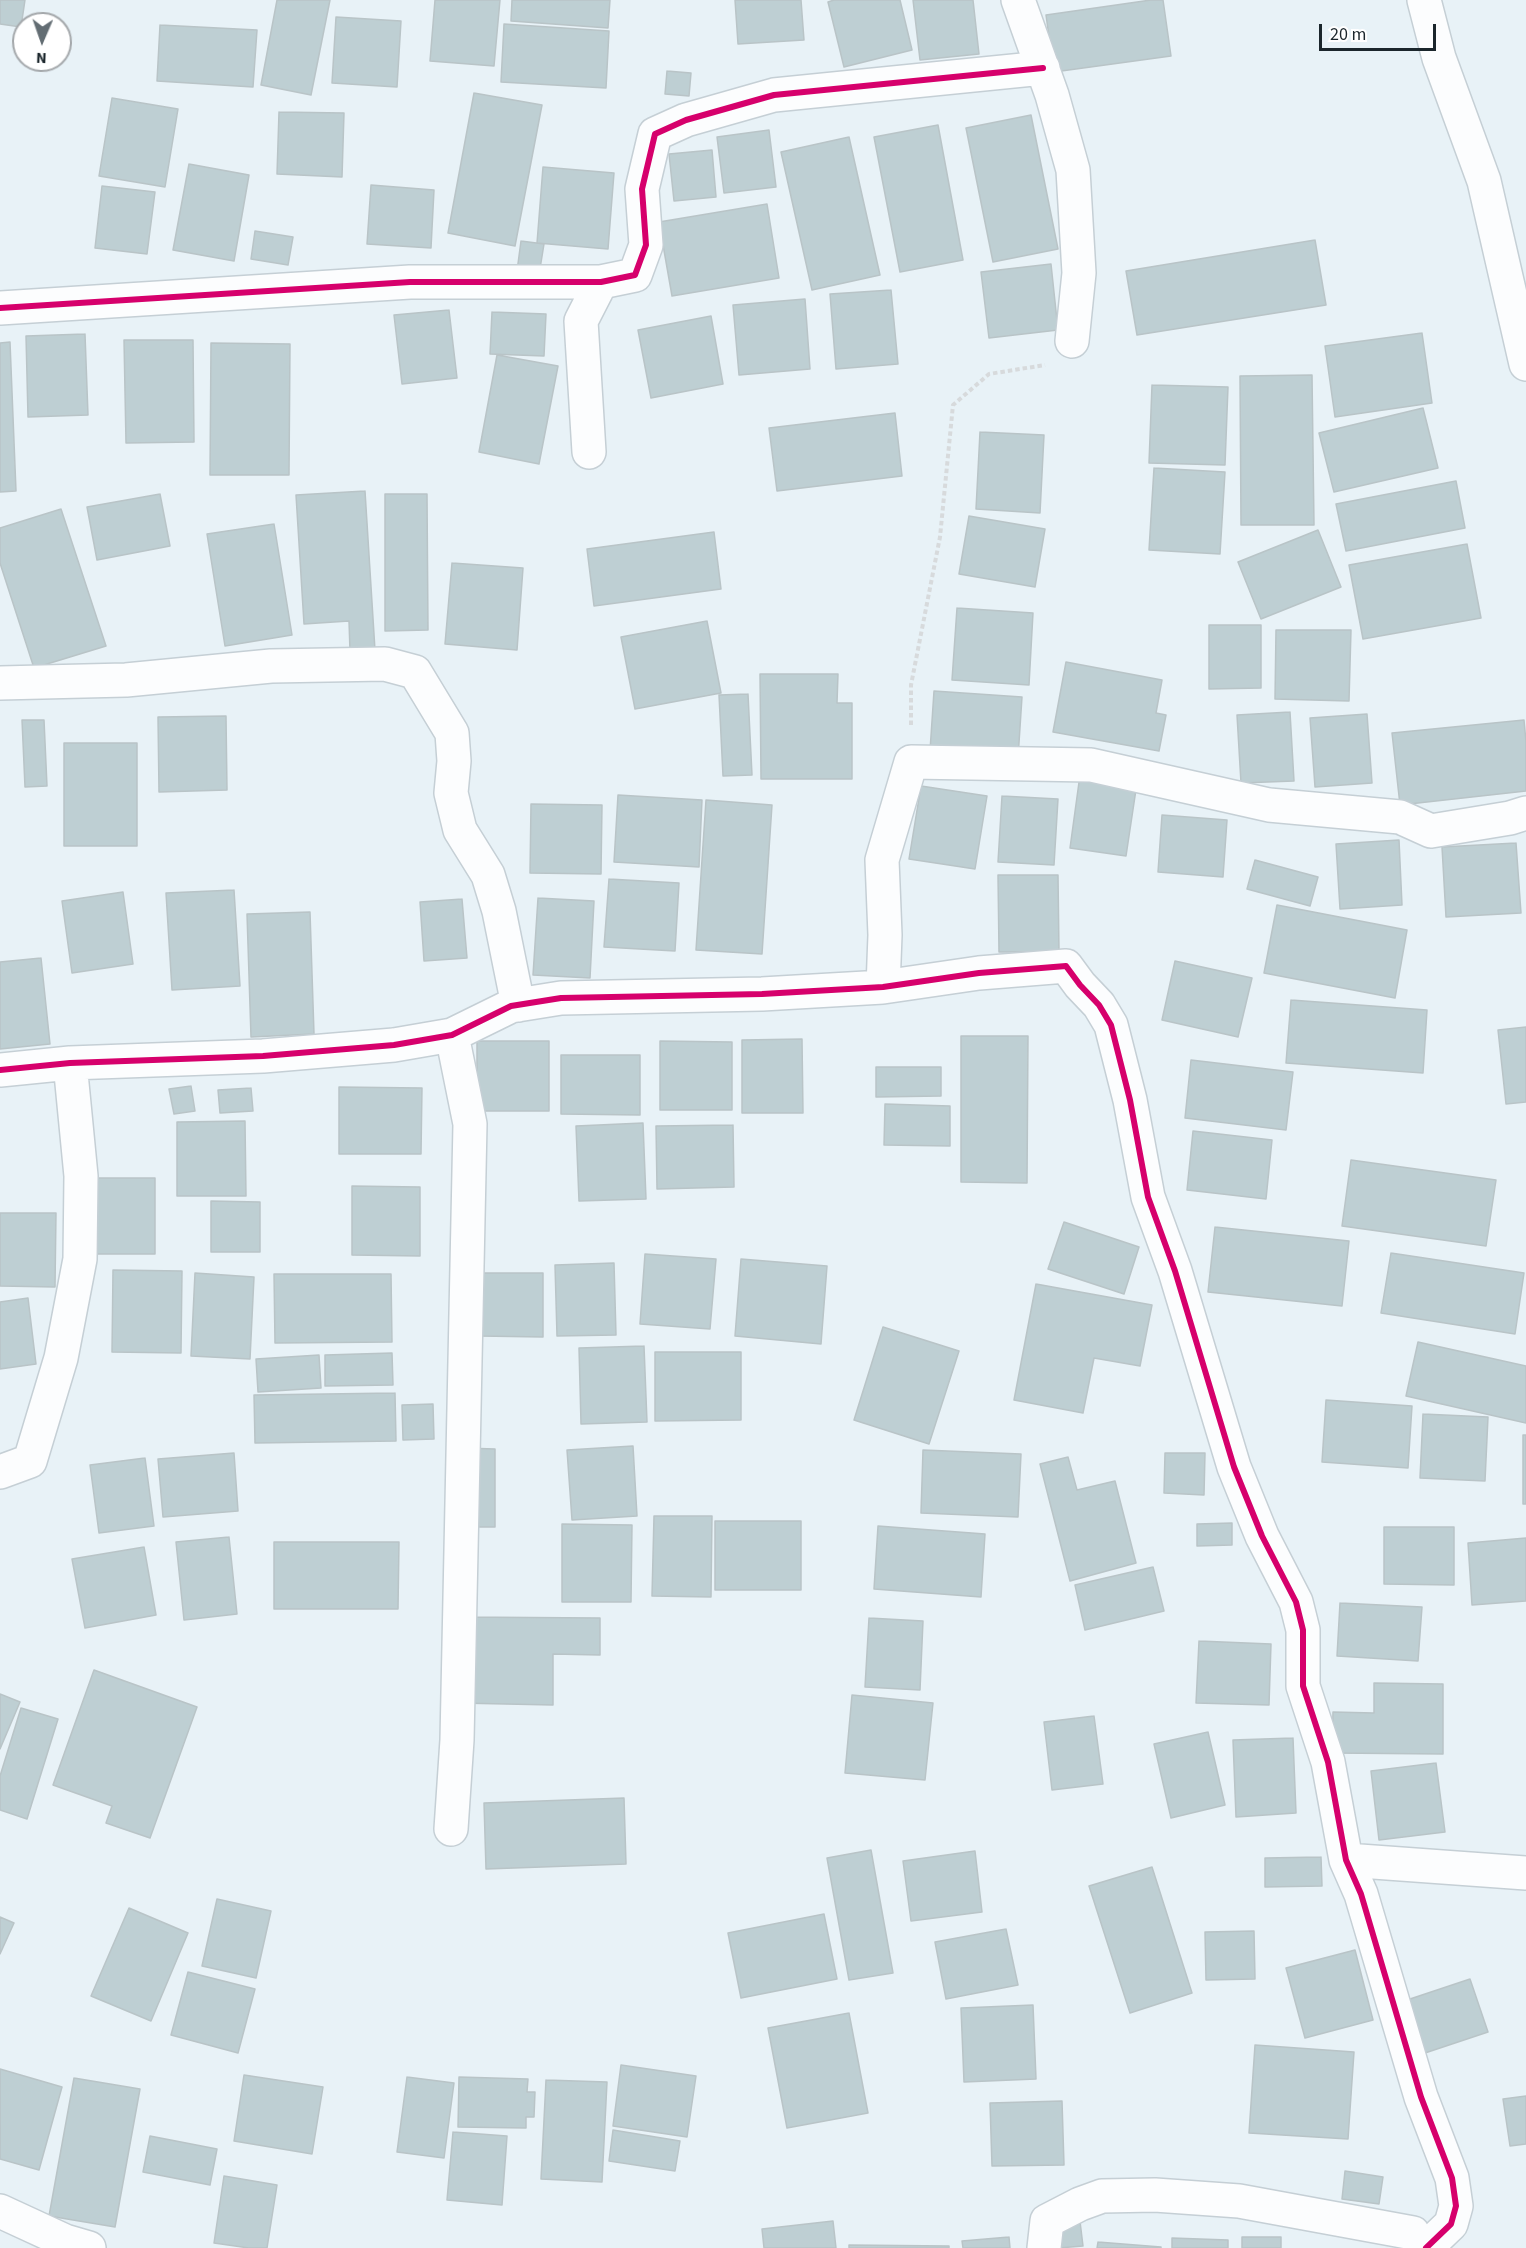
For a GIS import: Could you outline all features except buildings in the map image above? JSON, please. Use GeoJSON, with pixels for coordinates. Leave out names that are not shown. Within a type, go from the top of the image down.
{"type":"FeatureCollection","features":[{"type":"Feature","properties":{"kind":"street"},"geometry":{"type":"LineString","coordinates":[[1018,0],[1043,68],[1073,170],[1079,273],[1072,341]]}},
{"type":"Feature","properties":{"kind":"street"},"geometry":{"type":"LineString","coordinates":[[1424,0],[1439,58],[1484,181],[1526,364]]}},
{"type":"Feature","properties":{"kind":"street"},"geometry":{"type":"LineString","coordinates":[[0,308],[410,282],[601,282],[635,275],[646,245],[642,189],[655,135],[686,120],[774,95],[1043,68]]}},
{"type":"Feature","properties":{"kind":"street"},"geometry":{"type":"LineString","coordinates":[[590,452],[580,321],[601,282]]}},
{"type":"Feature","properties":{"kind":"street"},"geometry":{"type":"LineString","coordinates":[[0,682],[126,680],[271,666],[385,664],[415,672],[452,733],[454,760],[451,793],[460,830],[488,876],[499,911],[518,1005]]}},
{"type":"Feature","properties":{"kind":"street"},"geometry":{"type":"LineString","coordinates":[[883,987],[885,935],[882,860],[911,762],[1090,765],[1269,805],[1400,817],[1431,831],[1510,818],[1526,813]]}},
{"type":"Feature","properties":{"kind":"street"},"geometry":{"type":"LineString","coordinates":[[0,1070],[70,1063],[263,1056],[394,1045],[452,1035],[511,1006],[585,997],[762,994],[883,987],[980,974],[1066,966],[1099,1005],[1111,1025],[1130,1100],[1148,1197],[1175,1271],[1234,1467],[1262,1536],[1296,1602],[1303,1630],[1303,1686],[1328,1762],[1346,1860],[1361,1894],[1421,2097],[1452,2178],[1455,2206],[1451,2224],[1424,2248],[1413,2233],[1239,2201],[1155,2195],[1102,2196],[1080,2204],[1047,2221],[1044,2248]]}},
{"type":"Feature","properties":{"kind":"street"},"geometry":{"type":"LineString","coordinates":[[451,1829],[457,1740],[470,1124],[452,1035]]}},
{"type":"Feature","properties":{"kind":"street"},"geometry":{"type":"LineString","coordinates":[[0,1472],[30,1461],[61,1358],[80,1259],[81,1176],[70,1063]]}},
{"type":"Feature","properties":{"kind":"street"},"geometry":{"type":"LineString","coordinates":[[1346,1860],[1526,1873]]}},
{"type":"Feature","properties":{"kind":"street"},"geometry":{"type":"LineString","coordinates":[[0,2211],[65,2241],[89,2248]]}},
{"type":"Feature","properties":{"kind":"path"},"geometry":{"type":"LineString","coordinates":[[911,762],[911,685],[940,537],[953,405],[989,374],[1045,365],[1072,341]]}},
{"type":"Feature","properties":{"kind":"cycle path"},"geometry":{"type":"LineString","coordinates":[[0,308],[410,282],[601,282],[635,275],[646,245],[642,189],[655,134],[686,120],[774,95],[1043,68]]}},
{"type":"Feature","properties":{"kind":"cycle path"},"geometry":{"type":"LineString","coordinates":[[0,1070],[70,1063],[263,1056],[394,1045],[452,1035],[511,1006],[561,998],[762,994],[883,987],[979,973],[1066,966],[1099,1005],[1111,1025],[1130,1100],[1148,1197],[1175,1271],[1234,1467],[1262,1536],[1296,1602],[1303,1630],[1303,1686],[1328,1762],[1346,1860],[1361,1894],[1421,2097],[1452,2178],[1456,2206],[1451,2224],[1426,2248]]}}]}
